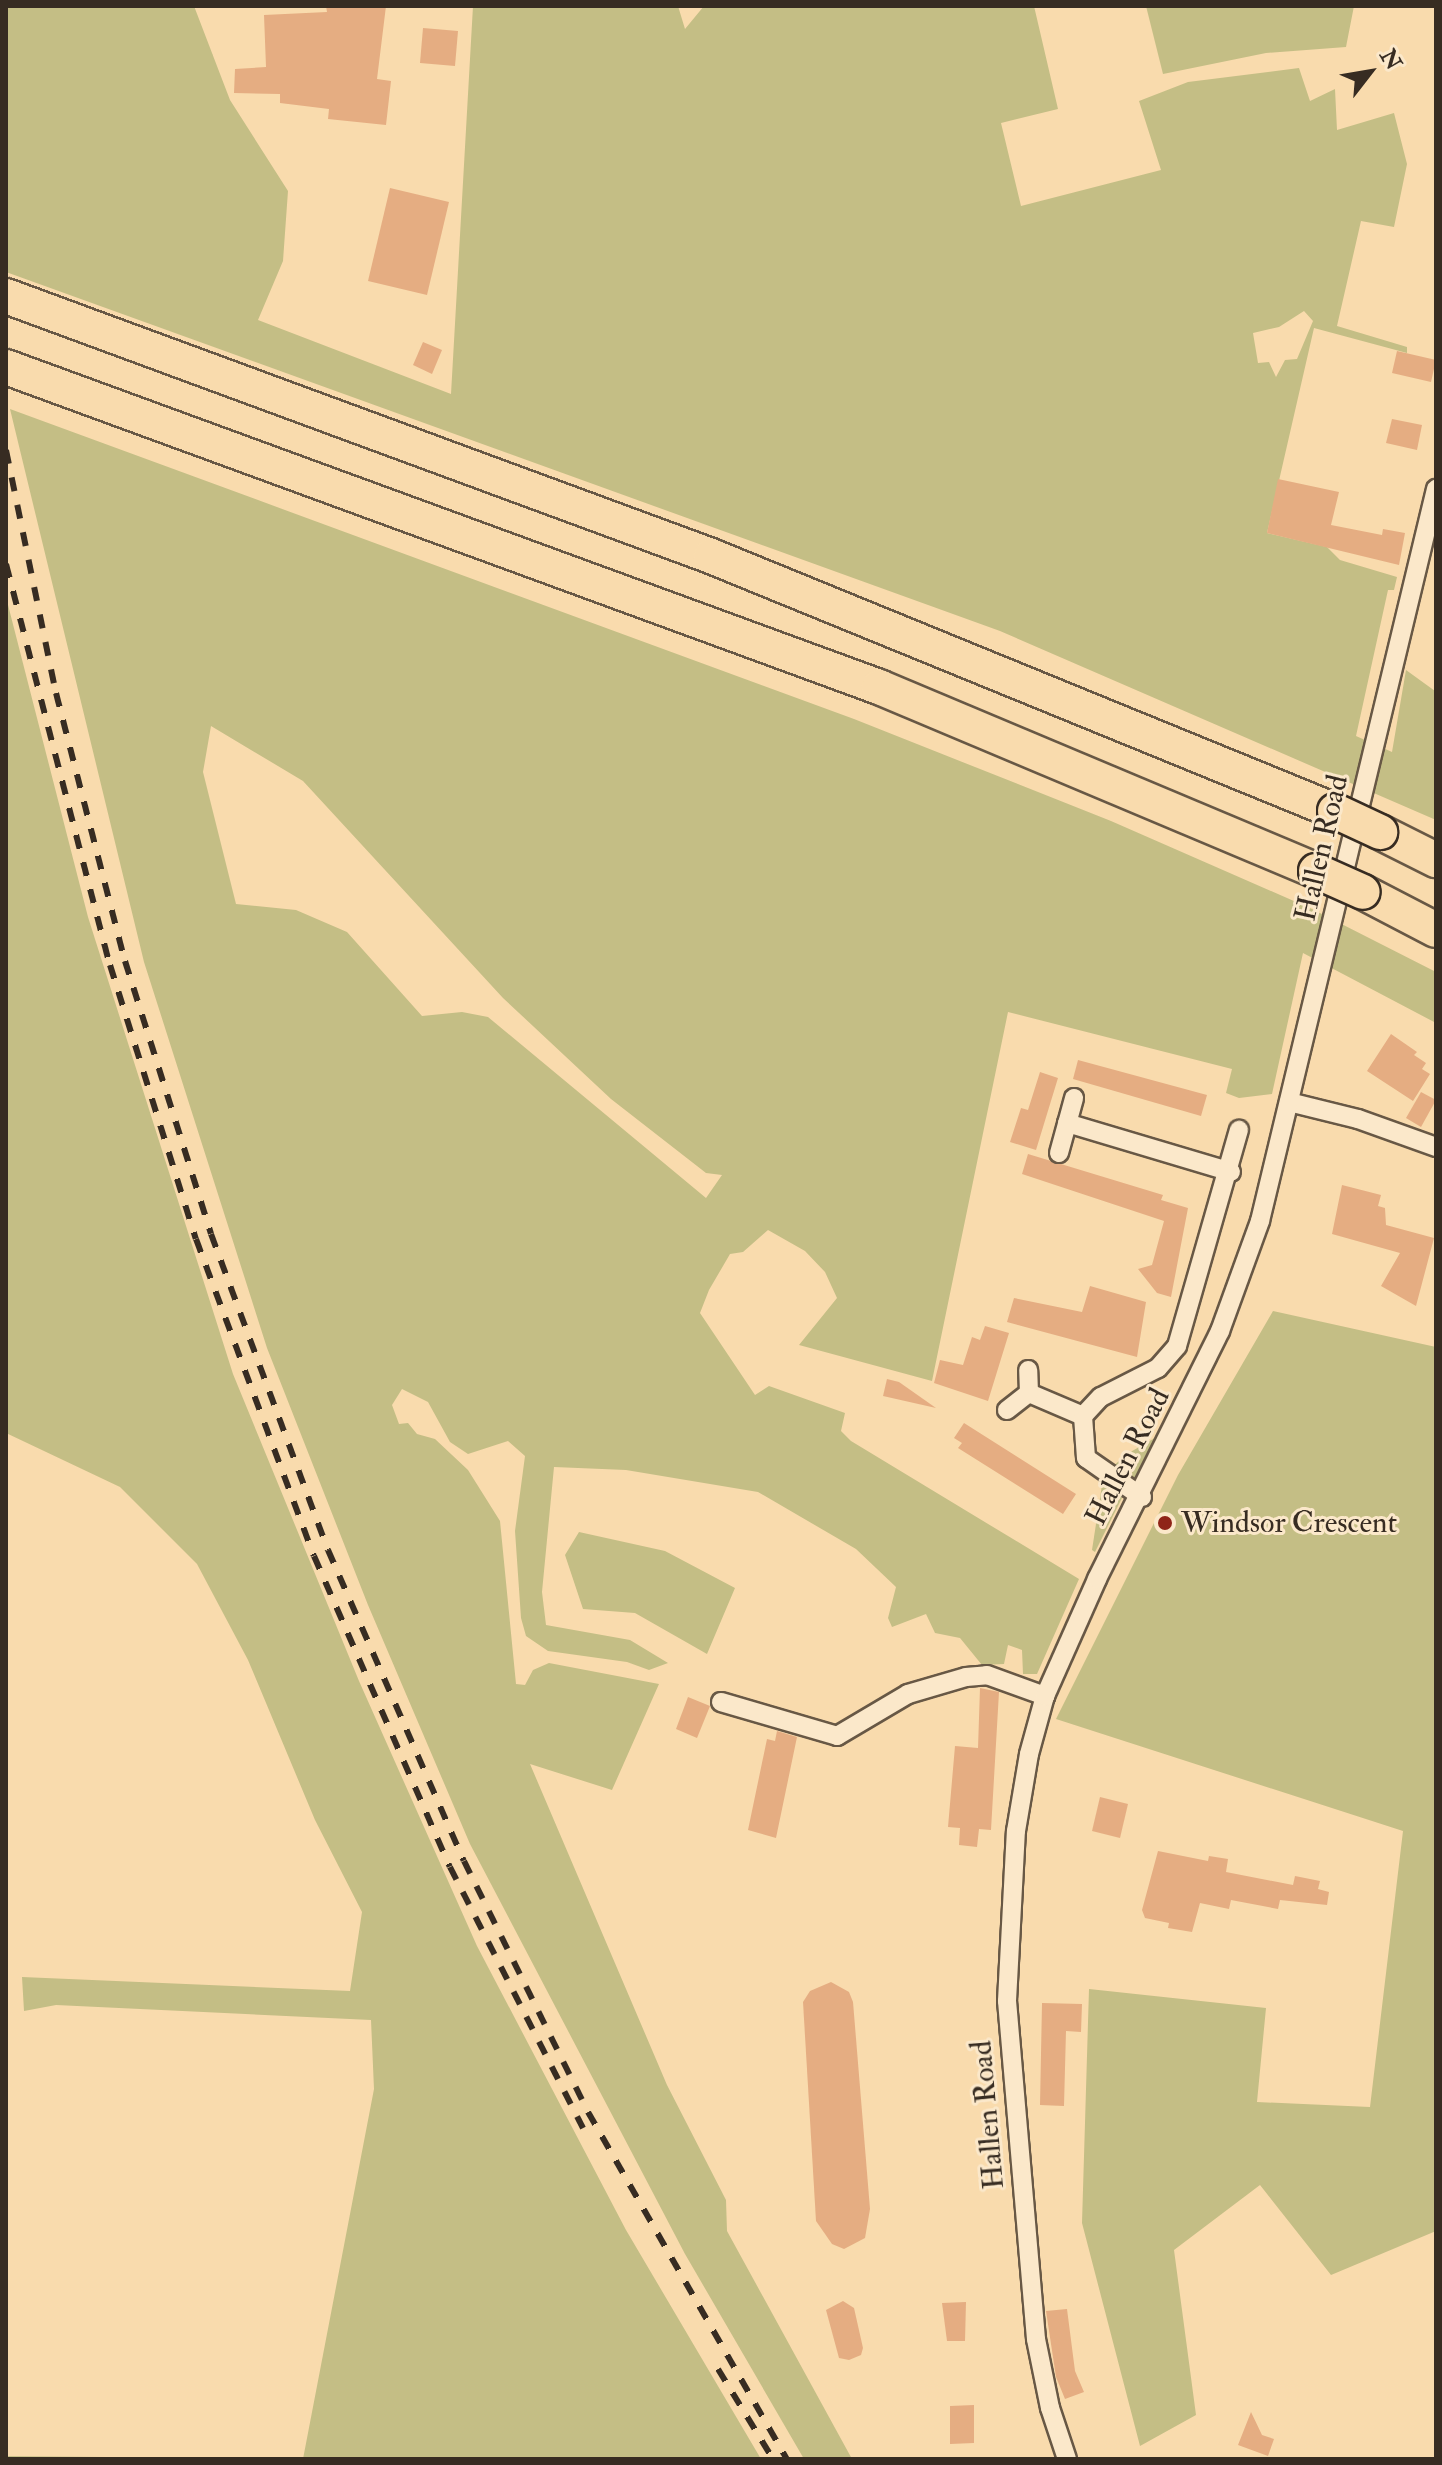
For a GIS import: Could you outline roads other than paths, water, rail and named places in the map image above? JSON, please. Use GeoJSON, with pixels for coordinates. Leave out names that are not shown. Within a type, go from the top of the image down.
{"type":"FeatureCollection","features":[{"type":"Feature","properties":{"kind":"highway"},"geometry":{"type":"LineString","coordinates":[[6,296],[726,562],[1335,811],[1436,860]]}},
{"type":"Feature","properties":{"kind":"highway"},"geometry":{"type":"LineString","coordinates":[[6,367],[879,687],[1316,871],[1436,930]]}},
{"type":"Feature","properties":{"kind":"street","name":"Hallen Road"},"geometry":{"type":"LineString","coordinates":[[1067,2459],[1050,2408],[1036,2339],[1007,2001],[1016,1831],[1045,1696],[1097,1579],[1142,1497],[1243,1272],[1289,1102],[1436,489]]}},
{"type":"Feature","properties":{"kind":"street"},"geometry":{"type":"LineString","coordinates":[[1059,1153],[1074,1098]]}},
{"type":"Feature","properties":{"kind":"street"},"geometry":{"type":"LineString","coordinates":[[1289,1102],[1358,1119],[1436,1147]]}},
{"type":"Feature","properties":{"kind":"street"},"geometry":{"type":"LineString","coordinates":[[1067,1123],[1231,1172]]}},
{"type":"Feature","properties":{"kind":"street"},"geometry":{"type":"LineString","coordinates":[[1142,1497],[1086,1458],[1083,1416],[1101,1397],[1158,1368],[1177,1346],[1231,1172],[1239,1130]]}},
{"type":"Feature","properties":{"kind":"street"},"geometry":{"type":"LineString","coordinates":[[1028,1370],[1029,1393]]}},
{"type":"Feature","properties":{"kind":"street"},"geometry":{"type":"LineString","coordinates":[[1029,1393],[1083,1416]]}},
{"type":"Feature","properties":{"kind":"street"},"geometry":{"type":"LineString","coordinates":[[1007,1410],[1029,1393]]}},
{"type":"Feature","properties":{"kind":"street"},"geometry":{"type":"LineString","coordinates":[[721,1702],[837,1736],[908,1694],[966,1677],[987,1675],[1045,1696]]}},
{"type":"Feature","properties":{"kind":"railway"},"geometry":{"type":"LineString","coordinates":[[6,450],[56,693],[125,961],[211,1234],[328,1550],[464,1861],[588,2112],[787,2459]]}},
{"type":"Feature","properties":{"kind":"railway"},"geometry":{"type":"LineString","coordinates":[[6,564],[110,965],[196,1239],[314,1556],[450,1867],[583,2128]]}},
{"type":"Feature","properties":{"kind":"railway"},"geometry":{"type":"LineString","coordinates":[[718,2369],[773,2459]]}},
{"type":"Feature","properties":{"kind":"place","name":"Windsor Crescent"},"geometry":{"type":"Point","coordinates":[1165,1523]}}]}
